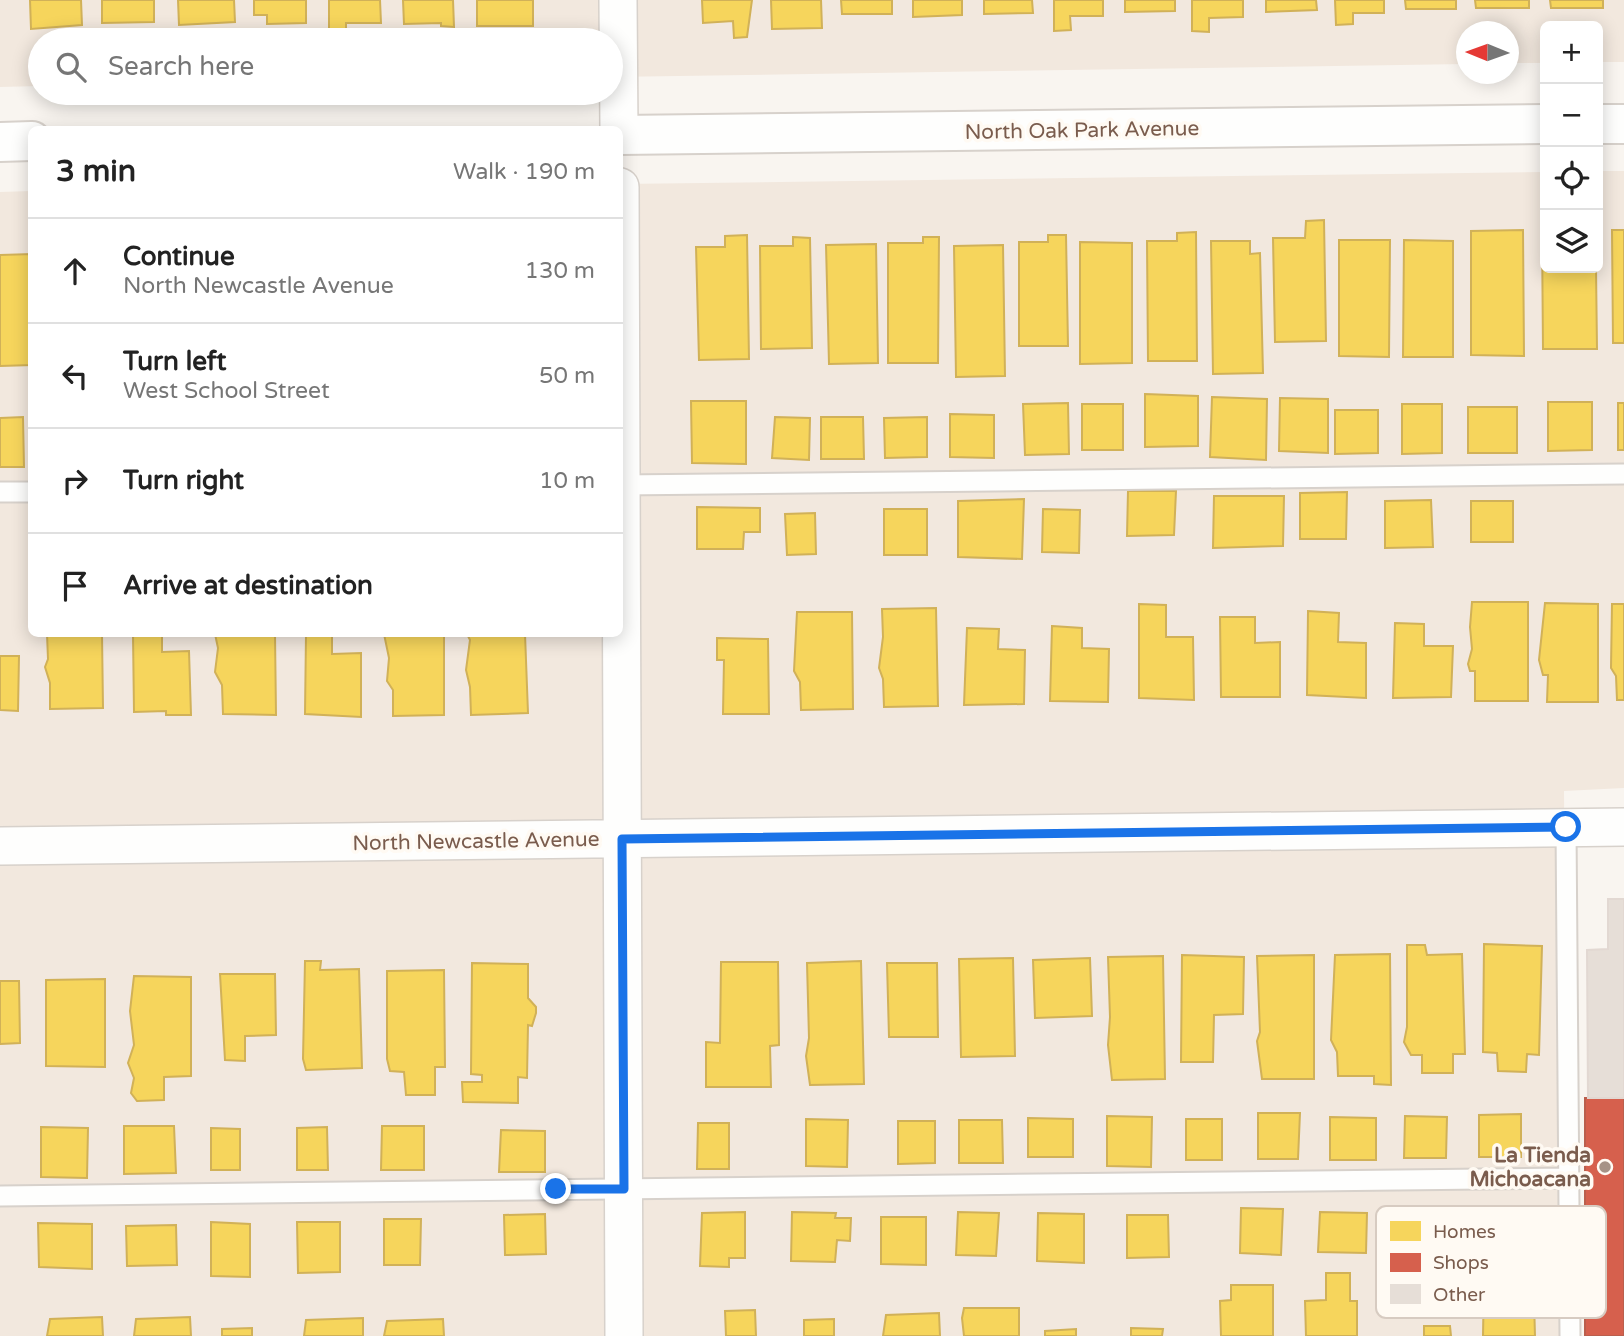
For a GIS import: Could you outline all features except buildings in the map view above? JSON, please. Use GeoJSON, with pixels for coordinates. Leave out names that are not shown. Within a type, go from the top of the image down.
{"type":"FeatureCollection","features":[{"type":"Feature","properties":{"kind":"street"},"geometry":{"type":"LineString","coordinates":[[618,0],[618,28]]}},
{"type":"Feature","properties":{"kind":"street"},"geometry":{"type":"LineString","coordinates":[[619,105],[619,126]]}},
{"type":"Feature","properties":{"kind":"street","name":"North Oak Park Avenue"},"geometry":{"type":"LineString","coordinates":[[623,135],[1540,124]]}},
{"type":"Feature","properties":{"kind":"street"},"geometry":{"type":"LineString","coordinates":[[1603,124],[1624,124]]}},
{"type":"Feature","properties":{"kind":"street"},"geometry":{"type":"LineString","coordinates":[[0,142],[28,141]]}},
{"type":"Feature","properties":{"kind":"street"},"geometry":{"type":"LineString","coordinates":[[621,637],[624,1336]]}},
{"type":"Feature","properties":{"kind":"street","name":"North Newcastle Avenue"},"geometry":{"type":"LineString","coordinates":[[0,846],[1624,827]]}},
{"type":"Feature","properties":{"kind":"lane"},"geometry":{"type":"LineString","coordinates":[[623,485],[1624,474]]}},
{"type":"Feature","properties":{"kind":"lane"},"geometry":{"type":"LineString","coordinates":[[0,492],[28,492]]}},
{"type":"Feature","properties":{"kind":"lane"},"geometry":{"type":"LineString","coordinates":[[1566,827],[1569,1206]]}},
{"type":"Feature","properties":{"kind":"lane"},"geometry":{"type":"LineString","coordinates":[[0,1196],[1569,1178]]}},
{"type":"Feature","properties":{"kind":"lane"},"geometry":{"type":"LineString","coordinates":[[1570,1318],[1570,1336]]}},
{"type":"Feature","properties":{"kind":"shaded area"},"geometry":{"type":"Polygon","coordinates":[[[0,0],[1624,0],[1624,62],[1603,62],[1603,21],[1540,21],[1540,63],[1519,63],[1519,21],[1456,21],[1456,64],[623,77],[623,28],[28,28],[28,86],[0,87],[0,0]]]}},
{"type":"Feature","properties":{"kind":"shaded area"},"geometry":{"type":"Polygon","coordinates":[[[1603,171],[1624,171],[1624,788],[1564,791],[1567,1206],[1376,1206],[1376,1318],[1568,1318],[1568,1336],[0,1336],[0,192],[28,191],[28,637],[623,637],[623,184],[1540,172],[1540,273],[1603,273],[1603,171]]]}},
{"type":"Feature","properties":{"kind":"place","name":"La Tienda Michoacana"},"geometry":{"type":"Point","coordinates":[1605,1167]}},
{"type":"Feature","properties":{"kind":"route"},"geometry":{"type":"LineString","coordinates":[[556,1189],[624,1189],[622,839],[1566,827]]}}]}
